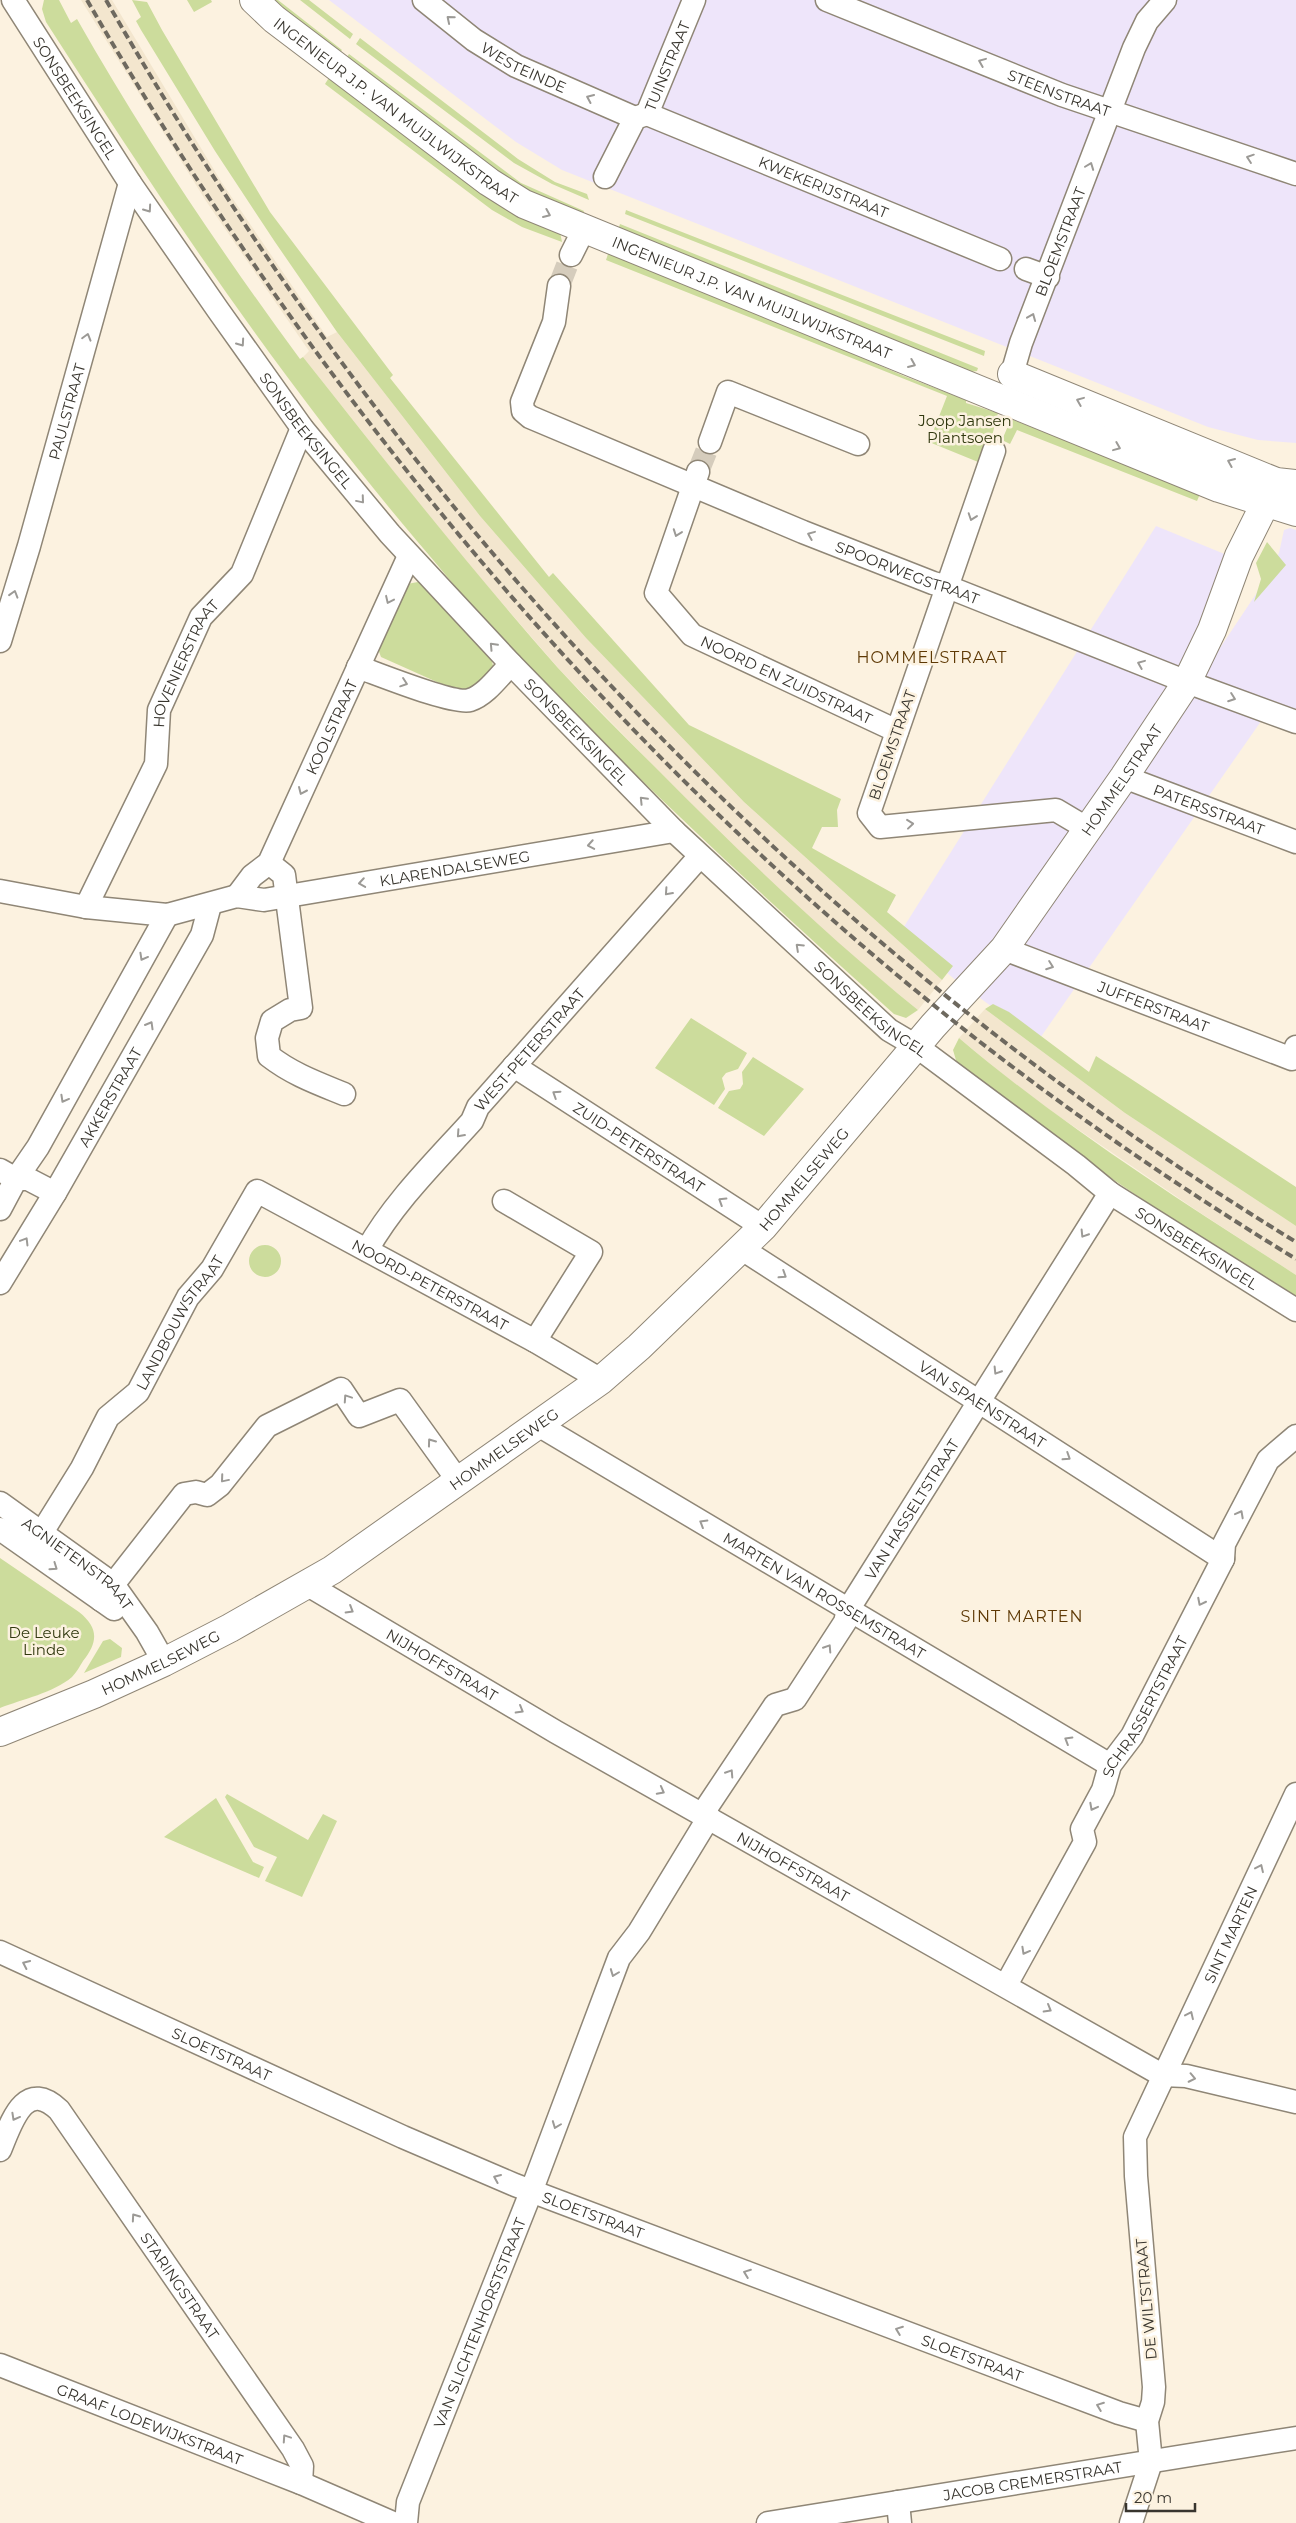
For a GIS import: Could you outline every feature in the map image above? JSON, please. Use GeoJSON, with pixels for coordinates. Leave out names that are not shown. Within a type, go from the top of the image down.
{"type":"FeatureCollection","features":[{"type":"Feature","properties":{"kind":"street","name":"SONSBEEKSINGEL"},"geometry":{"type":"LineString","coordinates":[[13,0],[130,183],[302,428],[409,556],[674,832],[889,1030],[916,1046],[1076,1165],[1110,1193],[1296,1310]]}},
{"type":"Feature","properties":{"kind":"street","name":"INGENIEUR J.P. VAN MUIJLWIJKSTRAAT"},"geometry":{"type":"LineString","coordinates":[[254,0],[274,18],[489,182],[524,204],[1007,402],[1279,490]]}},
{"type":"Feature","properties":{"kind":"street","name":"WESTEINDE"},"geometry":{"type":"LineString","coordinates":[[424,0],[474,40],[516,66],[641,116]]}},
{"type":"Feature","properties":{"kind":"street","name":"TUINSTRAAT"},"geometry":{"type":"LineString","coordinates":[[604,177],[641,116],[694,0]]}},
{"type":"Feature","properties":{"kind":"street","name":"STEENSTRAAT"},"geometry":{"type":"LineString","coordinates":[[827,0],[1062,95],[1296,174]]}},
{"type":"Feature","properties":{"kind":"street","name":"BLOEMSTRAAT"},"geometry":{"type":"LineString","coordinates":[[1012,374],[1021,343],[1048,277],[1134,48],[1147,21],[1165,0]]}},
{"type":"Feature","properties":{"kind":"street","name":"KWEKERIJSTRAAT"},"geometry":{"type":"LineString","coordinates":[[641,116],[1000,259]]}},
{"type":"Feature","properties":{"kind":"street","name":"PAULSTRAAT"},"geometry":{"type":"LineString","coordinates":[[0,641],[32,536],[130,183]]}},
{"type":"Feature","properties":{"kind":"street"},"geometry":{"type":"LineString","coordinates":[[571,255],[584,229]]}},
{"type":"Feature","properties":{"kind":"street"},"geometry":{"type":"LineString","coordinates":[[1026,269],[1048,277]]}},
{"type":"Feature","properties":{"kind":"street","name":"SPOORWEGSTRAAT"},"geometry":{"type":"LineString","coordinates":[[559,286],[554,322],[522,402],[523,411],[530,417],[696,479],[932,583],[948,587],[1186,682],[1296,722]]}},
{"type":"Feature","properties":{"kind":"street","name":"INGENIEUR J.P. VAN MUIJLWIJKSTRAAT"},"geometry":{"type":"LineString","coordinates":[[1012,374],[1279,490],[1296,512]]}},
{"type":"Feature","properties":{"kind":"street"},"geometry":{"type":"LineString","coordinates":[[710,442],[728,392],[858,444]]}},
{"type":"Feature","properties":{"kind":"street","name":"HOVENIERSTRAAT"},"geometry":{"type":"LineString","coordinates":[[86,907],[156,764],[159,710],[202,617],[242,574],[302,428]]}},
{"type":"Feature","properties":{"kind":"street","name":"BLOEMSTRAAT"},"geometry":{"type":"LineString","coordinates":[[991,461],[869,813],[880,827],[1056,810],[1088,829]]}},
{"type":"Feature","properties":{"kind":"street","name":"NOORD EN ZUIDSTRAAT"},"geometry":{"type":"LineString","coordinates":[[696,479],[656,593],[692,635],[896,731]]}},
{"type":"Feature","properties":{"kind":"street","name":"HOMMELSTRAAT"},"geometry":{"type":"LineString","coordinates":[[916,1046],[1004,949],[1124,777],[1186,682],[1212,630],[1239,556],[1279,490]]}},
{"type":"Feature","properties":{"kind":"street","name":"KOOLSTRAAT"},"geometry":{"type":"LineString","coordinates":[[269,862],[409,556]]}},
{"type":"Feature","properties":{"kind":"street"},"geometry":{"type":"LineString","coordinates":[[358,667],[448,698],[469,700],[487,689],[511,664]]}},
{"type":"Feature","properties":{"kind":"street","name":"PATERSSTRAAT"},"geometry":{"type":"LineString","coordinates":[[1124,777],[1296,842]]}},
{"type":"Feature","properties":{"kind":"street","name":"KLARENDALSEWEG"},"geometry":{"type":"LineString","coordinates":[[0,890],[86,907],[167,915],[210,905],[237,896],[264,900],[674,832]]}},
{"type":"Feature","properties":{"kind":"street","name":"WEST-PETERSTRAAT"},"geometry":{"type":"LineString","coordinates":[[367,1250],[380,1228],[395,1209],[472,1121],[478,1107],[700,856]]}},
{"type":"Feature","properties":{"kind":"street"},"geometry":{"type":"LineString","coordinates":[[237,896],[252,876],[269,862],[284,876],[302,1008],[290,1010],[272,1021],[267,1038],[269,1056],[303,1078],[344,1094]]}},
{"type":"Feature","properties":{"kind":"street","name":"AKKERSTRAAT"},"geometry":{"type":"LineString","coordinates":[[0,1283],[55,1193],[202,935],[210,905]]}},
{"type":"Feature","properties":{"kind":"street"},"geometry":{"type":"LineString","coordinates":[[0,1209],[8,1174],[38,1147],[167,915]]}},
{"type":"Feature","properties":{"kind":"street","name":"JUFFERSTRAAT"},"geometry":{"type":"LineString","coordinates":[[1004,949],[1150,1003],[1292,1059],[1296,1047]]}},
{"type":"Feature","properties":{"kind":"street","name":"HOMMELSEWEG"},"geometry":{"type":"LineString","coordinates":[[0,1732],[94,1694],[164,1662],[308,1585],[540,1426],[601,1380],[764,1227],[916,1046]]}},
{"type":"Feature","properties":{"kind":"street","name":"ZUID-PETERSTRAAT"},"geometry":{"type":"LineString","coordinates":[[514,1066],[764,1227]]}},
{"type":"Feature","properties":{"kind":"street"},"geometry":{"type":"LineString","coordinates":[[8,1174],[28,1179],[55,1193]]}},
{"type":"Feature","properties":{"kind":"street","name":"NOORD-PETERSTRAAT"},"geometry":{"type":"LineString","coordinates":[[257,1191],[535,1341],[601,1380]]}},
{"type":"Feature","properties":{"kind":"street","name":"LANDBOUWSTRAAT"},"geometry":{"type":"LineString","coordinates":[[36,1541],[82,1468],[108,1417],[138,1392],[188,1297],[212,1269],[257,1191]]}},
{"type":"Feature","properties":{"kind":"street","name":"VAN HASSELTSTRAAT"},"geometry":{"type":"LineString","coordinates":[[706,1815],[775,1706],[795,1699],[845,1622],[848,1610],[1110,1193]]}},
{"type":"Feature","properties":{"kind":"street"},"geometry":{"type":"LineString","coordinates":[[504,1201],[592,1252],[535,1341]]}},
{"type":"Feature","properties":{"kind":"street","name":"VAN SPAENSTRAAT"},"geometry":{"type":"LineString","coordinates":[[742,1248],[1223,1559]]}},
{"type":"Feature","properties":{"kind":"street"},"geometry":{"type":"LineString","coordinates":[[107,1592],[184,1494],[196,1492],[207,1494],[220,1485],[267,1426],[341,1389],[359,1416],[400,1400],[459,1482]]}},
{"type":"Feature","properties":{"kind":"street","name":"MARTEN VAN ROSSEMSTRAAT"},"geometry":{"type":"LineString","coordinates":[[540,1426],[1110,1766]]}},
{"type":"Feature","properties":{"kind":"street","name":"SCHRASSERTSTRAAT"},"geometry":{"type":"LineString","coordinates":[[1006,1985],[1085,1842],[1082,1829],[1103,1790],[1110,1766],[1132,1736],[1223,1559],[1224,1544],[1268,1460],[1296,1436]]}},
{"type":"Feature","properties":{"kind":"street","name":"AGNIETENSTRAAT"},"geometry":{"type":"LineString","coordinates":[[0,1503],[36,1541],[107,1592],[147,1632],[164,1662]]}},
{"type":"Feature","properties":{"kind":"street","name":"AGNIETENSTRAAT"},"geometry":{"type":"LineString","coordinates":[[0,1529],[36,1541]]}},
{"type":"Feature","properties":{"kind":"street","name":"NIJHOFFSTRAAT"},"geometry":{"type":"LineString","coordinates":[[308,1585],[564,1736],[1162,2075],[1186,2076],[1296,2102]]}},
{"type":"Feature","properties":{"kind":"street","name":"SINT MARTEN"},"geometry":{"type":"LineString","coordinates":[[1162,2075],[1296,1794]]}},
{"type":"Feature","properties":{"kind":"street","name":"VAN SLICHTENHORSTSTRAAT"},"geometry":{"type":"LineString","coordinates":[[406,2523],[408,2502],[637,1956],[639,1932],[706,1815]]}},
{"type":"Feature","properties":{"kind":"street","name":"SLOETSTRAAT"},"geometry":{"type":"LineString","coordinates":[[0,1952],[403,2137],[538,2194],[1119,2413],[1147,2421]]}},
{"type":"Feature","properties":{"kind":"street","name":"DE WILTSTRAAT"},"geometry":{"type":"LineString","coordinates":[[1131,2523],[1152,2462],[1147,2421],[1153,2402],[1154,2387],[1136,2176],[1135,2136],[1162,2075]]}},
{"type":"Feature","properties":{"kind":"street","name":"STARINGSTRAAT"},"geometry":{"type":"LineString","coordinates":[[0,2150],[15,2114],[24,2103],[35,2098],[42,2099],[52,2103],[59,2110],[293,2448],[302,2466],[301,2483]]}},
{"type":"Feature","properties":{"kind":"street","name":"VAN SLICHTENHORSTSTRAAT"},"geometry":{"type":"LineString","coordinates":[[410,2523],[420,2511],[538,2194]]}},
{"type":"Feature","properties":{"kind":"street","name":"GRAAF LODEWIJKSTRAAT"},"geometry":{"type":"LineString","coordinates":[[0,2365],[301,2483],[393,2523]]}},
{"type":"Feature","properties":{"kind":"street","name":"JACOB CREMERSTRAAT"},"geometry":{"type":"LineString","coordinates":[[768,2523],[899,2512],[1152,2462],[1296,2438]]}},
{"type":"Feature","properties":{"kind":"shaded area"},"geometry":{"type":"Polygon","coordinates":[[[81,0],[112,0],[222,183],[327,337],[337,332],[480,516],[586,638],[744,802],[942,980],[918,1010],[847,952],[759,872],[560,670],[451,544],[303,357],[309,351],[206,201],[81,0]]]}},
{"type":"Feature","properties":{"kind":"shaded area"},"geometry":{"type":"Polygon","coordinates":[[[329,0],[1296,0],[1296,443],[1258,440],[1208,427],[562,170],[516,142],[329,0]]]}},
{"type":"Feature","properties":{"kind":"shaded area"},"geometry":{"type":"Polygon","coordinates":[[[1156,526],[1227,555],[1187,659],[1017,917],[959,983],[900,933],[1156,526]]]}},
{"type":"Feature","properties":{"kind":"shaded area"},"geometry":{"type":"Polygon","coordinates":[[[1290,528],[1296,530],[1296,712],[1273,704],[1038,1041],[976,995],[1208,666],[1268,576],[1279,553],[1284,530],[1290,528]]]}},
{"type":"Feature","properties":{"kind":"shaded area"},"geometry":{"type":"Polygon","coordinates":[[[985,1009],[1125,1113],[1296,1226],[1296,1275],[1199,1212],[1054,1113],[959,1038],[985,1009]]]}},
{"type":"Feature","properties":{"kind":"green space"},"geometry":{"type":"Polygon","coordinates":[[[44,0],[59,0],[71,23],[77,19],[102,63],[183,192],[240,276],[300,359],[303,357],[492,592],[582,694],[722,833],[818,924],[918,1010],[906,1018],[894,1014],[735,869],[631,770],[530,669],[473,608],[366,479],[269,353],[223,288],[133,156],[46,22],[42,9],[44,0]]]}},
{"type":"Feature","properties":{"kind":"green space"},"geometry":{"type":"Polygon","coordinates":[[[132,0],[147,2],[270,212],[393,375],[390,378],[549,577],[553,573],[689,725],[841,799],[837,810],[838,827],[822,827],[812,848],[896,895],[887,912],[953,966],[942,980],[744,802],[586,638],[480,516],[337,332],[275,242],[215,151],[141,30],[136,21],[141,17],[132,0]]]}},
{"type":"Feature","properties":{"kind":"green space"},"geometry":{"type":"Polygon","coordinates":[[[187,0],[211,0],[212,2],[194,12],[187,0]]]}},
{"type":"Feature","properties":{"kind":"green space"},"geometry":{"type":"Polygon","coordinates":[[[266,0],[278,0],[342,50],[336,58],[266,0]]]}},
{"type":"Feature","properties":{"kind":"green space"},"geometry":{"type":"Polygon","coordinates":[[[300,0],[309,0],[353,34],[350,39],[300,0]]]}},
{"type":"Feature","properties":{"kind":"green space"},"geometry":{"type":"Polygon","coordinates":[[[360,38],[518,159],[555,182],[587,194],[589,200],[552,184],[514,163],[356,44],[360,38]]]}},
{"type":"Feature","properties":{"kind":"green space"},"geometry":{"type":"Polygon","coordinates":[[[349,54],[521,183],[584,211],[580,221],[530,200],[343,63],[349,54]]]}},
{"type":"Feature","properties":{"kind":"green space"},"geometry":{"type":"Polygon","coordinates":[[[330,76],[560,232],[562,242],[522,227],[492,210],[325,84],[330,76]]]}},
{"type":"Feature","properties":{"kind":"green space"},"geometry":{"type":"Polygon","coordinates":[[[626,210],[985,351],[984,356],[625,214],[626,210]]]}},
{"type":"Feature","properties":{"kind":"green space"},"geometry":{"type":"Polygon","coordinates":[[[620,224],[978,368],[977,371],[970,372],[617,233],[620,224]]]}},
{"type":"Feature","properties":{"kind":"green space","name":"Joop Jansen Plantsoen"},"geometry":{"type":"Polygon","coordinates":[[[610,248],[904,376],[966,400],[966,403],[998,413],[985,463],[983,464],[929,442],[947,396],[606,260],[610,248]]]}},
{"type":"Feature","properties":{"kind":"green space"},"geometry":{"type":"Polygon","coordinates":[[[1011,419],[1200,494],[1197,501],[1017,430],[1010,444],[1002,440],[1011,419]]]}},
{"type":"Feature","properties":{"kind":"green space"},"geometry":{"type":"Polygon","coordinates":[[[1267,542],[1286,565],[1254,602],[1261,579],[1256,563],[1267,542]]]}},
{"type":"Feature","properties":{"kind":"green space"},"geometry":{"type":"Polygon","coordinates":[[[418,582],[426,585],[491,657],[494,670],[474,688],[457,691],[381,657],[378,649],[407,584],[418,582]]]}},
{"type":"Feature","properties":{"kind":"green space"},"geometry":{"type":"Polygon","coordinates":[[[993,1004],[1009,1012],[1089,1072],[1096,1056],[1296,1187],[1296,1226],[1125,1113],[985,1009],[993,1004]]]}},
{"type":"Feature","properties":{"kind":"green space"},"geometry":{"type":"Polygon","coordinates":[[[691,1018],[747,1053],[738,1069],[726,1073],[722,1078],[725,1089],[714,1105],[655,1068],[691,1018]]]}},
{"type":"Feature","properties":{"kind":"green space"},"geometry":{"type":"Polygon","coordinates":[[[959,1038],[1081,1133],[1296,1275],[1296,1296],[1188,1230],[1065,1147],[958,1067],[953,1050],[959,1038]]]}},
{"type":"Feature","properties":{"kind":"green space"},"geometry":{"type":"Polygon","coordinates":[[[753,1057],[804,1089],[764,1136],[718,1108],[729,1091],[740,1089],[743,1084],[742,1072],[753,1057]]]}},
{"type":"Feature","properties":{"kind":"green space"},"geometry":{"type":"Polygon","coordinates":[[[265,1245],[276,1250],[281,1261],[276,1272],[265,1277],[254,1272],[249,1261],[254,1250],[265,1245]]]}},
{"type":"Feature","properties":{"kind":"green space","name":"De Leuke Linde"},"geometry":{"type":"Polygon","coordinates":[[[0,1558],[86,1618],[93,1630],[94,1641],[92,1648],[78,1669],[64,1683],[0,1708],[0,1558]]]}},
{"type":"Feature","properties":{"kind":"green space"},"geometry":{"type":"Polygon","coordinates":[[[110,1639],[122,1648],[121,1657],[84,1673],[103,1641],[110,1639]]]}},
{"type":"Feature","properties":{"kind":"green space"},"geometry":{"type":"Polygon","coordinates":[[[227,1794],[308,1840],[323,1814],[337,1821],[302,1897],[265,1881],[277,1857],[254,1847],[225,1797],[227,1794]]]}},
{"type":"Feature","properties":{"kind":"green space"},"geometry":{"type":"Polygon","coordinates":[[[216,1798],[253,1862],[264,1867],[259,1878],[164,1837],[216,1798]]]}},
{"type":"Feature","properties":{"kind":"tunnel"},"geometry":{"type":"LineString","coordinates":[[559,286],[571,255]]}},
{"type":"Feature","properties":{"kind":"tunnel"},"geometry":{"type":"LineString","coordinates":[[698,472],[710,442]]}},
{"type":"Feature","properties":{"kind":"railway"},"geometry":{"type":"LineString","coordinates":[[87,0],[175,145],[269,286],[369,423],[476,555],[588,682],[707,803],[831,918],[961,1027],[1083,1119],[1210,1205],[1296,1259]]}},
{"type":"Feature","properties":{"kind":"railway"},"geometry":{"type":"LineString","coordinates":[[106,0],[220,187],[344,366],[478,536],[622,697],[775,849],[939,990],[1112,1121],[1296,1242]]}},
{"type":"Feature","properties":{"kind":"district","name":"HOMMELSTRAAT"},"geometry":{"type":"Point","coordinates":[932,657]}},
{"type":"Feature","properties":{"kind":"district","name":"SINT MARTEN"},"geometry":{"type":"Point","coordinates":[1022,1616]}}]}
